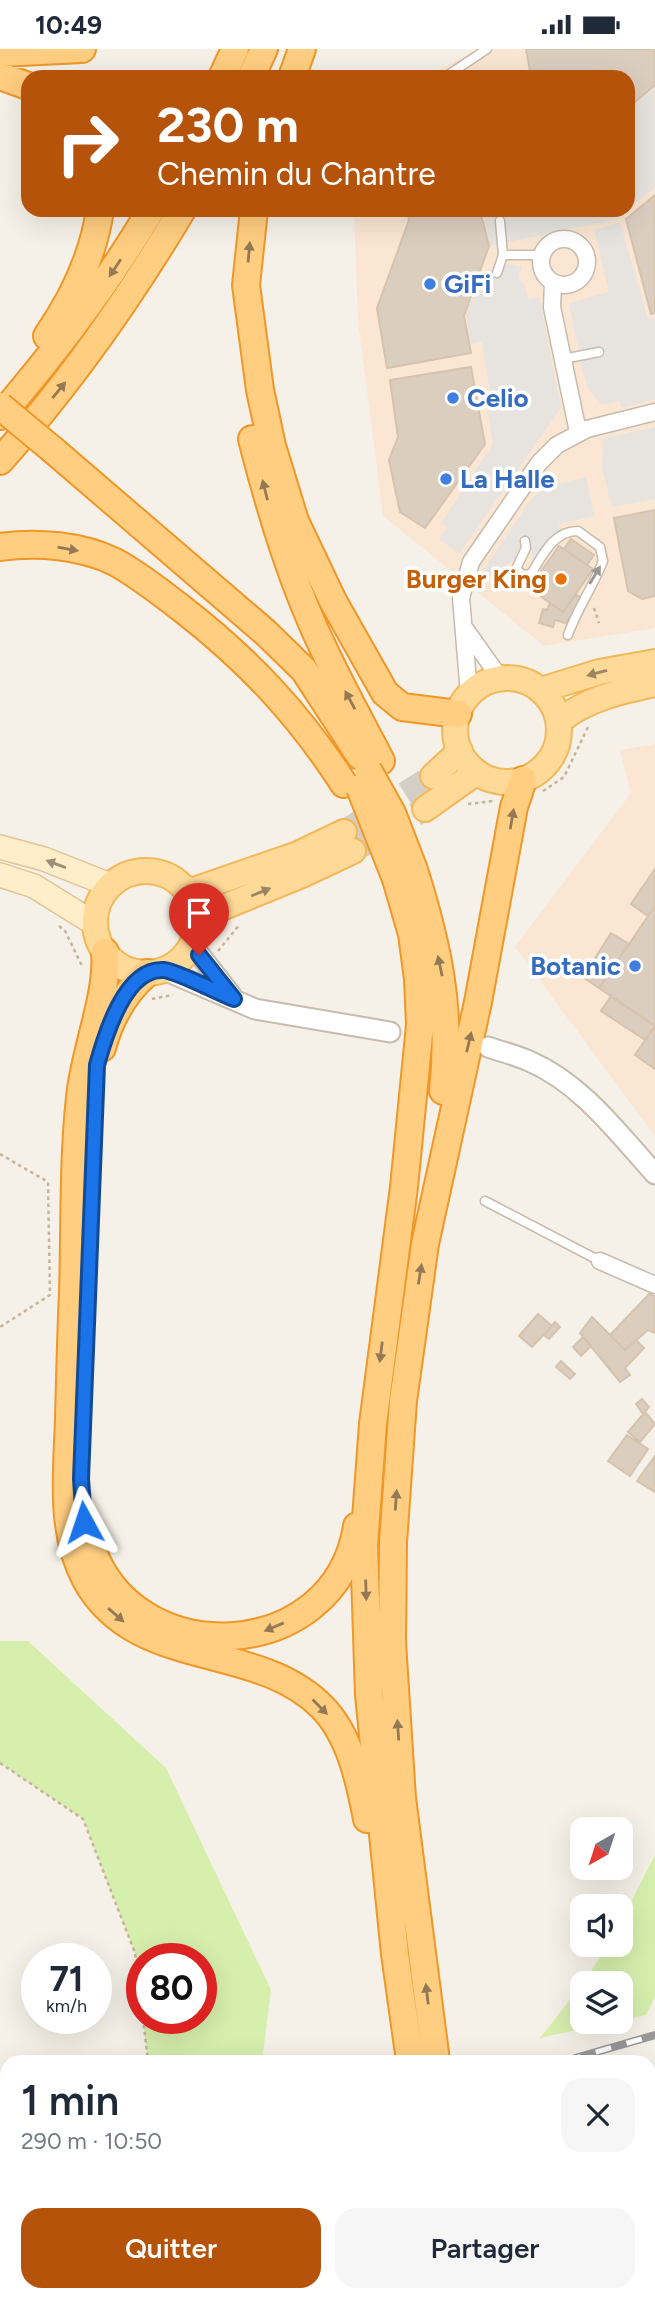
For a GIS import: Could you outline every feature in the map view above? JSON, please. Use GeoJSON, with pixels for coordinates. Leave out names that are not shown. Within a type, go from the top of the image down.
{"type":"FeatureCollection","features":[{"type":"Feature","properties":{"kind":"highway"},"geometry":{"type":"LineString","coordinates":[[0,53],[82,49]]}},
{"type":"Feature","properties":{"kind":"highway"},"geometry":{"type":"LineString","coordinates":[[225,70],[235,49]]}},
{"type":"Feature","properties":{"kind":"highway"},"geometry":{"type":"LineString","coordinates":[[254,70],[264,49]]}},
{"type":"Feature","properties":{"kind":"highway"},"geometry":{"type":"LineString","coordinates":[[294,70],[302,49]]}},
{"type":"Feature","properties":{"kind":"highway"},"geometry":{"type":"LineString","coordinates":[[0,76],[21,84]]}},
{"type":"Feature","properties":{"kind":"highway"},"geometry":{"type":"LineString","coordinates":[[99,217],[92,250],[77,287],[63,313],[0,404],[48,456],[267,657],[362,773]]}},
{"type":"Feature","properties":{"kind":"highway"},"geometry":{"type":"LineString","coordinates":[[0,417],[93,301],[147,217]]}},
{"type":"Feature","properties":{"kind":"highway"},"geometry":{"type":"LineString","coordinates":[[0,461],[67,381],[124,302],[178,217]]}},
{"type":"Feature","properties":{"kind":"highway"},"geometry":{"type":"LineString","coordinates":[[253,217],[246,285],[240,308],[242,385],[268,502],[302,601],[321,645],[362,773],[411,870],[428,914],[442,972],[447,1056],[432,1204],[403,1401],[393,1543],[392,1642],[402,1798],[435,2055]]}},
{"type":"Feature","properties":{"kind":"highway"},"geometry":{"type":"LineString","coordinates":[[246,285],[260,390],[272,446],[295,521],[333,601],[393,701],[402,707],[424,712],[463,704]]}},
{"type":"Feature","properties":{"kind":"highway"},"geometry":{"type":"LineString","coordinates":[[0,423],[48,456]]}},
{"type":"Feature","properties":{"kind":"highway"},"geometry":{"type":"LineString","coordinates":[[0,547],[24,544],[82,551],[114,562],[147,582],[194,618],[276,692],[316,741],[362,773]]}},
{"type":"Feature","properties":{"kind":"highway"},"geometry":{"type":"LineString","coordinates":[[432,1204],[478,1002],[514,807],[523,780]]}},
{"type":"Feature","properties":{"kind":"highway"},"geometry":{"type":"LineString","coordinates":[[105,952],[113,993],[97,1065],[94,1098],[81,1479],[88,1537],[101,1570],[137,1609],[163,1626],[179,1631],[235,1638],[285,1622],[323,1594],[349,1552],[355,1535],[373,1424],[404,1188],[420,1025],[412,934],[411,870]]}},
{"type":"Feature","properties":{"kind":"highway"},"geometry":{"type":"LineString","coordinates":[[156,971],[113,993],[85,1060],[78,1123],[67,1487],[74,1551],[100,1602],[143,1636],[262,1671],[296,1688],[323,1707],[342,1736],[360,1786],[395,1954]]}},
{"type":"Feature","properties":{"kind":"highway"},"geometry":{"type":"LineString","coordinates":[[373,1424],[364,1545],[369,1695],[395,1954],[409,2055]]}},
{"type":"Feature","properties":{"kind":"main road"},"geometry":{"type":"LineString","coordinates":[[541,690],[599,672],[655,662]]}},
{"type":"Feature","properties":{"kind":"main road"},"geometry":{"type":"LineString","coordinates":[[500,678],[522,680],[541,690],[553,703],[559,721],[560,733],[552,757],[544,767],[523,780],[499,782],[477,772],[460,751],[455,726],[463,704],[489,681],[500,678]]}},
{"type":"Feature","properties":{"kind":"main road"},"geometry":{"type":"LineString","coordinates":[[559,721],[578,706],[603,695],[655,684]]}},
{"type":"Feature","properties":{"kind":"main road"},"geometry":{"type":"LineString","coordinates":[[433,776],[460,751]]}},
{"type":"Feature","properties":{"kind":"main road"},"geometry":{"type":"LineString","coordinates":[[425,809],[477,772]]}},
{"type":"Feature","properties":{"kind":"main road"},"geometry":{"type":"LineString","coordinates":[[188,893],[298,854],[348,841],[302,876],[197,918]]}},
{"type":"Feature","properties":{"kind":"main road"},"geometry":{"type":"LineString","coordinates":[[0,847],[44,859],[110,885]]}},
{"type":"Feature","properties":{"kind":"main road"},"geometry":{"type":"LineString","coordinates":[[141,871],[167,875],[188,893],[197,918],[192,945],[181,960],[156,971],[131,971],[105,952],[95,924],[102,897],[110,885],[128,874],[141,871]]}},
{"type":"Feature","properties":{"kind":"main road"},"geometry":{"type":"LineString","coordinates":[[0,875],[34,886],[95,924]]}},
{"type":"Feature","properties":{"kind":"street"},"geometry":{"type":"LineString","coordinates":[[565,239],[578,243],[586,254],[586,270],[582,277],[569,286],[553,283],[542,271],[541,255],[551,242],[565,239]]}},
{"type":"Feature","properties":{"kind":"street"},"geometry":{"type":"LineString","coordinates":[[553,283],[552,307],[578,432]]}},
{"type":"Feature","properties":{"kind":"street"},"geometry":{"type":"LineString","coordinates":[[463,704],[466,630],[461,598],[467,570],[539,463],[557,445],[578,432],[655,412]]}},
{"type":"Feature","properties":{"kind":"street"},"geometry":{"type":"LineString","coordinates":[[466,630],[500,678]]}},
{"type":"Feature","properties":{"kind":"street"},"geometry":{"type":"LineString","coordinates":[[192,945],[203,977]]}},
{"type":"Feature","properties":{"kind":"street"},"geometry":{"type":"LineString","coordinates":[[156,971],[203,977],[234,999],[255,1009],[390,1032]]}},
{"type":"Feature","properties":{"kind":"street"},"geometry":{"type":"LineString","coordinates":[[488,1047],[531,1062],[588,1101],[655,1174]]}},
{"type":"Feature","properties":{"kind":"street"},"geometry":{"type":"LineString","coordinates":[[600,1261],[655,1285]]}},
{"type":"Feature","properties":{"kind":"lane"},"geometry":{"type":"LineString","coordinates":[[455,70],[487,49]]}},
{"type":"Feature","properties":{"kind":"lane"},"geometry":{"type":"LineString","coordinates":[[497,273],[503,255],[500,221]]}},
{"type":"Feature","properties":{"kind":"lane"},"geometry":{"type":"LineString","coordinates":[[503,255],[541,255]]}},
{"type":"Feature","properties":{"kind":"lane"},"geometry":{"type":"LineString","coordinates":[[563,359],[599,352]]}},
{"type":"Feature","properties":{"kind":"lane"},"geometry":{"type":"LineString","coordinates":[[525,541],[526,548],[516,569],[523,575],[531,574],[550,546],[564,533],[578,531],[600,547],[603,561],[586,589],[587,599],[568,635]]}},
{"type":"Feature","properties":{"kind":"lane"},"geometry":{"type":"LineString","coordinates":[[485,1201],[600,1261]]}},
{"type":"Feature","properties":{"kind":"path"},"geometry":{"type":"LineString","coordinates":[[464,805],[506,801],[514,807],[564,777],[592,719]]}},
{"type":"Feature","properties":{"kind":"path"},"geometry":{"type":"LineString","coordinates":[[57,925],[65,932],[92,980],[113,993],[167,997],[203,977],[223,941],[243,921]]}},
{"type":"Feature","properties":{"kind":"path"},"geometry":{"type":"LineString","coordinates":[[0,1154],[48,1182],[50,1295],[0,1327]]}},
{"type":"Feature","properties":{"kind":"path"},"geometry":{"type":"LineString","coordinates":[[0,1763],[83,1819],[131,1943]]}},
{"type":"Feature","properties":{"kind":"path"},"geometry":{"type":"LineString","coordinates":[[145,2034],[147,2055]]}},
{"type":"Feature","properties":{"kind":"shaded area"},"geometry":{"type":"Polygon","coordinates":[[[477,49],[655,49],[655,628],[544,646],[383,516],[358,321],[354,217],[635,217],[635,70],[439,70],[477,49]]]}},
{"type":"Feature","properties":{"kind":"shaded area"},"geometry":{"type":"Polygon","coordinates":[[[655,88],[655,187],[635,203],[635,105],[655,88]]]}},
{"type":"Feature","properties":{"kind":"shaded area"},"geometry":{"type":"Polygon","coordinates":[[[484,217],[618,217],[616,219],[490,246],[484,217]]]}},
{"type":"Feature","properties":{"kind":"shaded area"},"geometry":{"type":"Polygon","coordinates":[[[620,222],[648,319],[655,318],[655,399],[622,408],[619,401],[602,405],[589,390],[569,303],[609,292],[594,230],[620,222]]]}},
{"type":"Feature","properties":{"kind":"shaded area"},"geometry":{"type":"Polygon","coordinates":[[[509,264],[522,267],[518,278],[525,286],[528,299],[539,297],[561,408],[459,554],[439,539],[447,527],[441,523],[493,444],[487,411],[493,410],[482,342],[471,344],[466,316],[481,273],[509,264]]]}},
{"type":"Feature","properties":{"kind":"shaded area"},"geometry":{"type":"Polygon","coordinates":[[[655,427],[655,499],[612,507],[602,469],[603,438],[655,427]]]}},
{"type":"Feature","properties":{"kind":"shaded area"},"geometry":{"type":"Polygon","coordinates":[[[586,477],[594,516],[559,524],[560,531],[553,534],[533,561],[531,547],[496,573],[479,577],[529,502],[544,487],[586,477]]]}},
{"type":"Feature","properties":{"kind":"shaded area"},"geometry":{"type":"Polygon","coordinates":[[[655,744],[655,1136],[515,947],[631,793],[620,750],[655,744]]]}},
{"type":"Feature","properties":{"kind":"green space"},"geometry":{"type":"Polygon","coordinates":[[[0,1641],[28,1641],[166,1768],[271,1990],[263,2055],[147,2055],[145,2034],[217,2034],[217,1943],[131,1943],[83,1819],[0,1763],[0,1641]]]}},
{"type":"Feature","properties":{"kind":"green space"},"geometry":{"type":"Polygon","coordinates":[[[655,1855],[655,1997],[646,2015],[633,2018],[633,1971],[591,1971],[600,1957],[633,1957],[633,1898],[655,1855]]]}},
{"type":"Feature","properties":{"kind":"green space"},"geometry":{"type":"Polygon","coordinates":[[[570,2000],[570,2031],[540,2038],[570,2000]]]}},
{"type":"Feature","properties":{"kind":"building"},"geometry":{"type":"Polygon","coordinates":[[[526,49],[655,49],[655,85],[635,102],[635,70],[530,70],[526,49]]]}},
{"type":"Feature","properties":{"kind":"building"},"geometry":{"type":"Polygon","coordinates":[[[655,195],[655,313],[651,314],[626,219],[635,217],[635,212],[655,195]]]}},
{"type":"Feature","properties":{"kind":"building","name":"GiFi"},"geometry":{"type":"Polygon","coordinates":[[[408,217],[482,217],[489,246],[464,316],[471,353],[387,368],[377,308],[408,217]]]}},
{"type":"Feature","properties":{"kind":"building"},"geometry":{"type":"Polygon","coordinates":[[[471,367],[485,444],[425,528],[400,512],[389,460],[398,437],[390,380],[471,367]]]}},
{"type":"Feature","properties":{"kind":"building"},"geometry":{"type":"Polygon","coordinates":[[[655,510],[655,596],[642,599],[628,591],[614,518],[655,510]]]}},
{"type":"Feature","properties":{"kind":"building"},"geometry":{"type":"Polygon","coordinates":[[[571,539],[594,555],[587,565],[564,549],[571,539]]]}},
{"type":"Feature","properties":{"kind":"building","name":"Burger King"},"geometry":{"type":"Polygon","coordinates":[[[559,546],[593,569],[563,612],[529,588],[559,546]]]}},
{"type":"Feature","properties":{"kind":"building"},"geometry":{"type":"Polygon","coordinates":[[[576,594],[583,600],[566,623],[555,620],[553,627],[539,623],[543,609],[547,610],[550,603],[563,612],[576,594]]]}},
{"type":"Feature","properties":{"kind":"building"},"geometry":{"type":"Polygon","coordinates":[[[655,869],[655,906],[648,916],[631,904],[655,869]]]}},
{"type":"Feature","properties":{"kind":"building","name":"Botanic"},"geometry":{"type":"Polygon","coordinates":[[[655,906],[655,1026],[599,988],[655,906]]]}},
{"type":"Feature","properties":{"kind":"building"},"geometry":{"type":"Polygon","coordinates":[[[611,933],[629,944],[599,988],[583,977],[611,933]]]}},
{"type":"Feature","properties":{"kind":"building"},"geometry":{"type":"Polygon","coordinates":[[[611,996],[655,1026],[645,1040],[601,1011],[611,996]]]}},
{"type":"Feature","properties":{"kind":"building"},"geometry":{"type":"Polygon","coordinates":[[[655,1026],[655,1069],[635,1055],[655,1026]]]}},
{"type":"Feature","properties":{"kind":"building"},"geometry":{"type":"Polygon","coordinates":[[[650,1293],[655,1297],[655,1333],[648,1330],[625,1350],[610,1335],[650,1293]]]}},
{"type":"Feature","properties":{"kind":"building"},"geometry":{"type":"Polygon","coordinates":[[[538,1314],[552,1326],[532,1347],[519,1336],[538,1314]]]}},
{"type":"Feature","properties":{"kind":"building"},"geometry":{"type":"Polygon","coordinates":[[[592,1317],[625,1350],[636,1340],[644,1348],[625,1368],[630,1375],[620,1382],[580,1333],[592,1317]]]}},
{"type":"Feature","properties":{"kind":"building"},"geometry":{"type":"Polygon","coordinates":[[[555,1322],[560,1327],[549,1339],[544,1335],[555,1322]]]}},
{"type":"Feature","properties":{"kind":"building"},"geometry":{"type":"Polygon","coordinates":[[[583,1337],[591,1346],[581,1356],[573,1347],[583,1337]]]}},
{"type":"Feature","properties":{"kind":"building"},"geometry":{"type":"Polygon","coordinates":[[[561,1361],[575,1374],[570,1379],[556,1367],[561,1361]]]}},
{"type":"Feature","properties":{"kind":"building"},"geometry":{"type":"Polygon","coordinates":[[[642,1399],[649,1407],[643,1414],[636,1404],[642,1399]]]}},
{"type":"Feature","properties":{"kind":"building"},"geometry":{"type":"Polygon","coordinates":[[[645,1412],[655,1424],[640,1442],[628,1432],[645,1412]]]}},
{"type":"Feature","properties":{"kind":"building"},"geometry":{"type":"Polygon","coordinates":[[[627,1435],[648,1449],[630,1476],[608,1461],[627,1435]]]}},
{"type":"Feature","properties":{"kind":"building"},"geometry":{"type":"Polygon","coordinates":[[[655,1456],[655,1492],[637,1481],[655,1456]]]}},
{"type":"Feature","properties":{"kind":"tunnel"},"geometry":{"type":"LineString","coordinates":[[344,832],[433,776]]}},
{"type":"Feature","properties":{"kind":"tunnel"},"geometry":{"type":"LineString","coordinates":[[353,851],[425,809]]}},
{"type":"Feature","properties":{"kind":"railway"},"geometry":{"type":"LineString","coordinates":[[586,2055],[655,2035]]}},
{"type":"Feature","properties":{"kind":"place","name":"GiFi"},"geometry":{"type":"Point","coordinates":[430,284]}},
{"type":"Feature","properties":{"kind":"place","name":"Celio"},"geometry":{"type":"Point","coordinates":[453,398]}},
{"type":"Feature","properties":{"kind":"place","name":"La Halle"},"geometry":{"type":"Point","coordinates":[446,479]}},
{"type":"Feature","properties":{"kind":"place","name":"Burger King"},"geometry":{"type":"Point","coordinates":[561,579]}},
{"type":"Feature","properties":{"kind":"place","name":"Botanic"},"geometry":{"type":"Point","coordinates":[635,966]}},
{"type":"Feature","properties":{"kind":"route"},"geometry":{"type":"LineString","coordinates":[[84,1522],[81,1479],[97,1065],[110,1022],[123,999],[147,973],[164,970],[234,999],[199,955]]}}]}
